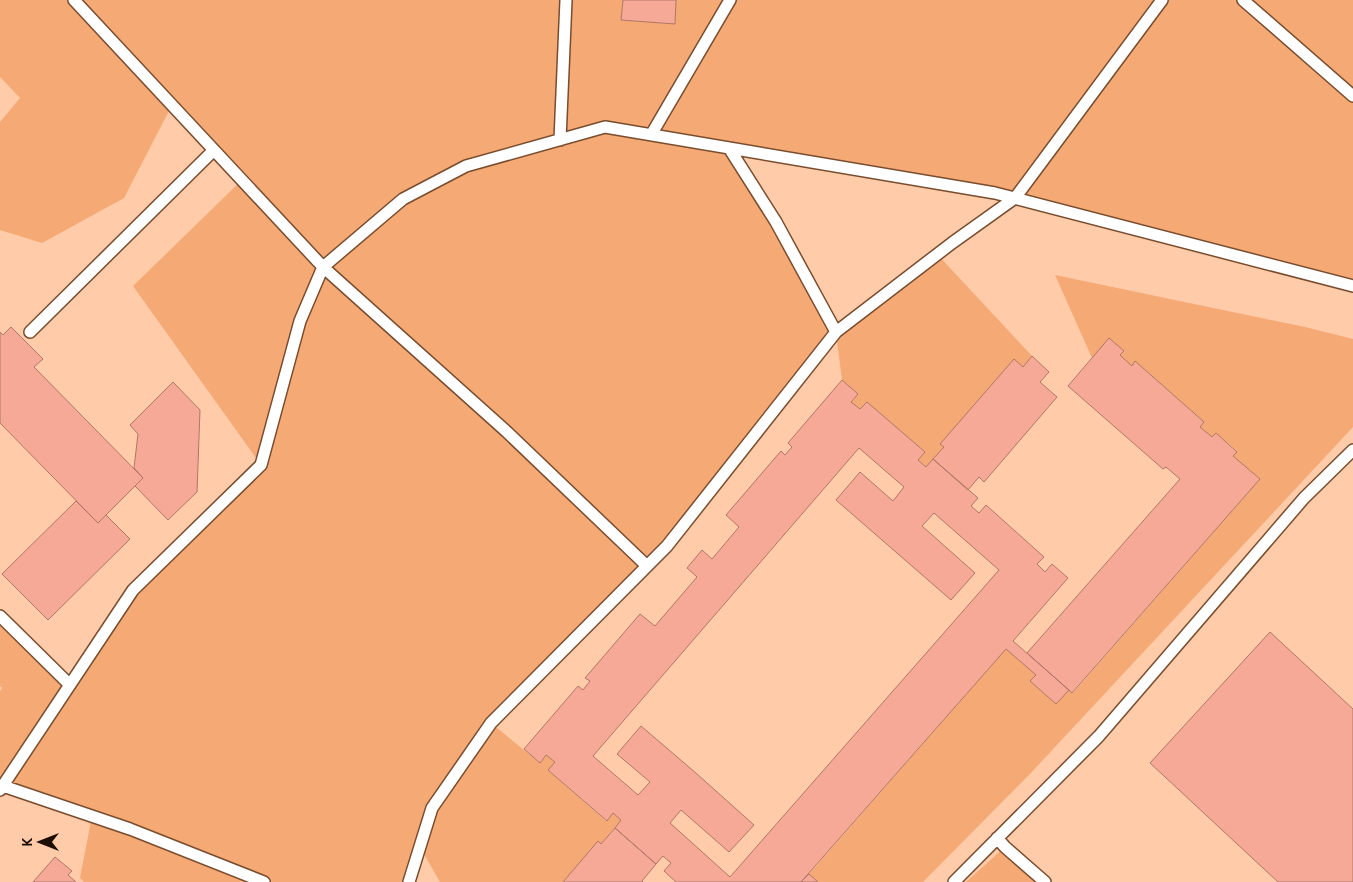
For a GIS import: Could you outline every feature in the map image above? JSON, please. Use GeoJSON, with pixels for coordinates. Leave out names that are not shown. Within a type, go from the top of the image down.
{"type":"FeatureCollection","features":[{"type":"Feature","properties":{"kind":"lane"},"geometry":{"type":"LineString","coordinates":[[74,0],[323,267],[507,432],[647,566]]}},
{"type":"Feature","properties":{"kind":"lane"},"geometry":{"type":"LineString","coordinates":[[560,140],[566,0]]}},
{"type":"Feature","properties":{"kind":"lane"},"geometry":{"type":"LineString","coordinates":[[651,135],[730,0]]}},
{"type":"Feature","properties":{"kind":"lane"},"geometry":{"type":"LineString","coordinates":[[409,882],[432,808],[491,723],[667,546],[836,332],[952,243],[1015,198],[1162,0]]}},
{"type":"Feature","properties":{"kind":"lane"},"geometry":{"type":"LineString","coordinates":[[1243,0],[1353,96]]}},
{"type":"Feature","properties":{"kind":"lane"},"geometry":{"type":"LineString","coordinates":[[264,882],[130,829],[2,788],[133,590],[261,465],[300,321],[323,267],[403,199],[466,166],[605,127],[995,192],[1353,286]]}},
{"type":"Feature","properties":{"kind":"lane"},"geometry":{"type":"LineString","coordinates":[[729,148],[776,222],[836,332]]}},
{"type":"Feature","properties":{"kind":"lane"},"geometry":{"type":"LineString","coordinates":[[30,332],[214,150]]}},
{"type":"Feature","properties":{"kind":"lane"},"geometry":{"type":"LineString","coordinates":[[954,882],[1099,736],[1304,498],[1353,450]]}},
{"type":"Feature","properties":{"kind":"lane"},"geometry":{"type":"LineString","coordinates":[[0,616],[70,685]]}},
{"type":"Feature","properties":{"kind":"lane"},"geometry":{"type":"LineString","coordinates":[[997,838],[1045,882]]}},
{"type":"Feature","properties":{"kind":"shaded area"},"geometry":{"type":"Polygon","coordinates":[[[0,0],[1353,0],[1353,286],[1015,198],[730,148],[836,331],[937,254],[1032,356],[1023,367],[1014,359],[941,444],[944,447],[926,467],[918,460],[925,452],[867,402],[860,409],[851,402],[858,394],[842,380],[836,333],[667,546],[491,723],[540,763],[546,755],[555,762],[549,771],[606,821],[613,813],[621,820],[601,844],[598,842],[563,882],[440,882],[420,847],[409,882],[84,882],[80,878],[92,816],[0,790],[0,691],[2,688],[0,686],[0,616],[70,685],[133,590],[261,465],[133,286],[242,180],[172,105],[124,198],[42,243],[0,230],[0,122],[20,98],[0,77],[0,0]]]}},
{"type":"Feature","properties":{"kind":"shaded area"},"geometry":{"type":"Polygon","coordinates":[[[1055,275],[1305,327],[1353,339],[1353,427],[1028,776],[923,882],[818,882],[809,874],[1006,649],[1036,675],[1030,681],[1056,704],[1069,690],[1073,693],[1260,479],[1233,456],[1237,451],[1216,433],[1212,437],[1200,427],[1204,422],[1136,362],[1132,366],[1092,358],[1055,275]]]}},
{"type":"Feature","properties":{"kind":"shaded area"},"geometry":{"type":"Polygon","coordinates":[[[1005,847],[1045,882],[966,882],[1005,847]]]}},
{"type":"Feature","properties":{"kind":"building"},"geometry":{"type":"Polygon","coordinates":[[[623,0],[676,0],[675,24],[621,20],[623,0]]]}},
{"type":"Feature","properties":{"kind":"building"},"geometry":{"type":"Polygon","coordinates":[[[11,327],[43,359],[34,367],[143,478],[98,523],[0,423],[0,332],[3,335],[11,327]]]}},
{"type":"Feature","properties":{"kind":"building"},"geometry":{"type":"Polygon","coordinates":[[[1109,338],[1124,351],[1120,355],[1132,366],[1135,361],[1204,422],[1200,427],[1212,437],[1216,433],[1237,452],[1233,456],[1260,479],[1072,693],[1027,653],[1180,479],[1166,467],[1163,469],[1068,386],[1109,338]]]}},
{"type":"Feature","properties":{"kind":"building"},"geometry":{"type":"Polygon","coordinates":[[[1032,356],[1049,372],[1040,382],[1057,397],[984,482],[979,477],[968,490],[933,459],[944,447],[940,444],[1014,359],[1023,367],[1032,356]]]}},
{"type":"Feature","properties":{"kind":"building"},"geometry":{"type":"Polygon","coordinates":[[[842,380],[858,394],[851,402],[860,409],[867,402],[925,452],[918,460],[926,467],[933,459],[978,498],[971,506],[979,513],[986,505],[1044,557],[1037,564],[1045,572],[1052,564],[1068,578],[1013,641],[1069,690],[1056,704],[1030,681],[1036,675],[1006,649],[801,882],[676,882],[664,871],[671,863],[663,856],[656,864],[615,828],[621,820],[613,813],[607,821],[548,770],[555,762],[546,755],[540,763],[524,749],[578,686],[583,690],[590,681],[585,678],[640,614],[655,626],[697,577],[687,568],[702,550],[712,559],[739,527],[726,515],[781,451],[785,455],[792,447],[788,443],[842,380]],[[859,448],[593,756],[638,795],[650,782],[617,754],[641,726],[697,774],[754,825],[729,852],[681,810],[670,823],[730,877],[999,570],[934,513],[922,526],[975,573],[951,600],[836,500],[860,472],[893,501],[904,487],[859,448]]]}},
{"type":"Feature","properties":{"kind":"building"},"geometry":{"type":"Polygon","coordinates":[[[173,382],[200,410],[197,492],[168,520],[135,486],[143,478],[134,468],[138,434],[130,425],[173,382]]]}},
{"type":"Feature","properties":{"kind":"building"},"geometry":{"type":"Polygon","coordinates":[[[76,501],[98,523],[106,515],[130,539],[48,620],[2,574],[76,501]]]}},
{"type":"Feature","properties":{"kind":"building"},"geometry":{"type":"Polygon","coordinates":[[[1270,632],[1353,709],[1353,882],[1278,882],[1150,763],[1270,632]]]}},
{"type":"Feature","properties":{"kind":"building"},"geometry":{"type":"Polygon","coordinates":[[[615,828],[656,864],[643,882],[563,882],[598,841],[601,844],[615,828]]]}},
{"type":"Feature","properties":{"kind":"building"},"geometry":{"type":"Polygon","coordinates":[[[55,857],[72,871],[68,875],[76,882],[33,882],[55,857]]]}},
{"type":"Feature","properties":{"kind":"building"},"geometry":{"type":"Polygon","coordinates":[[[809,874],[818,882],[801,882],[809,874]]]}}]}
